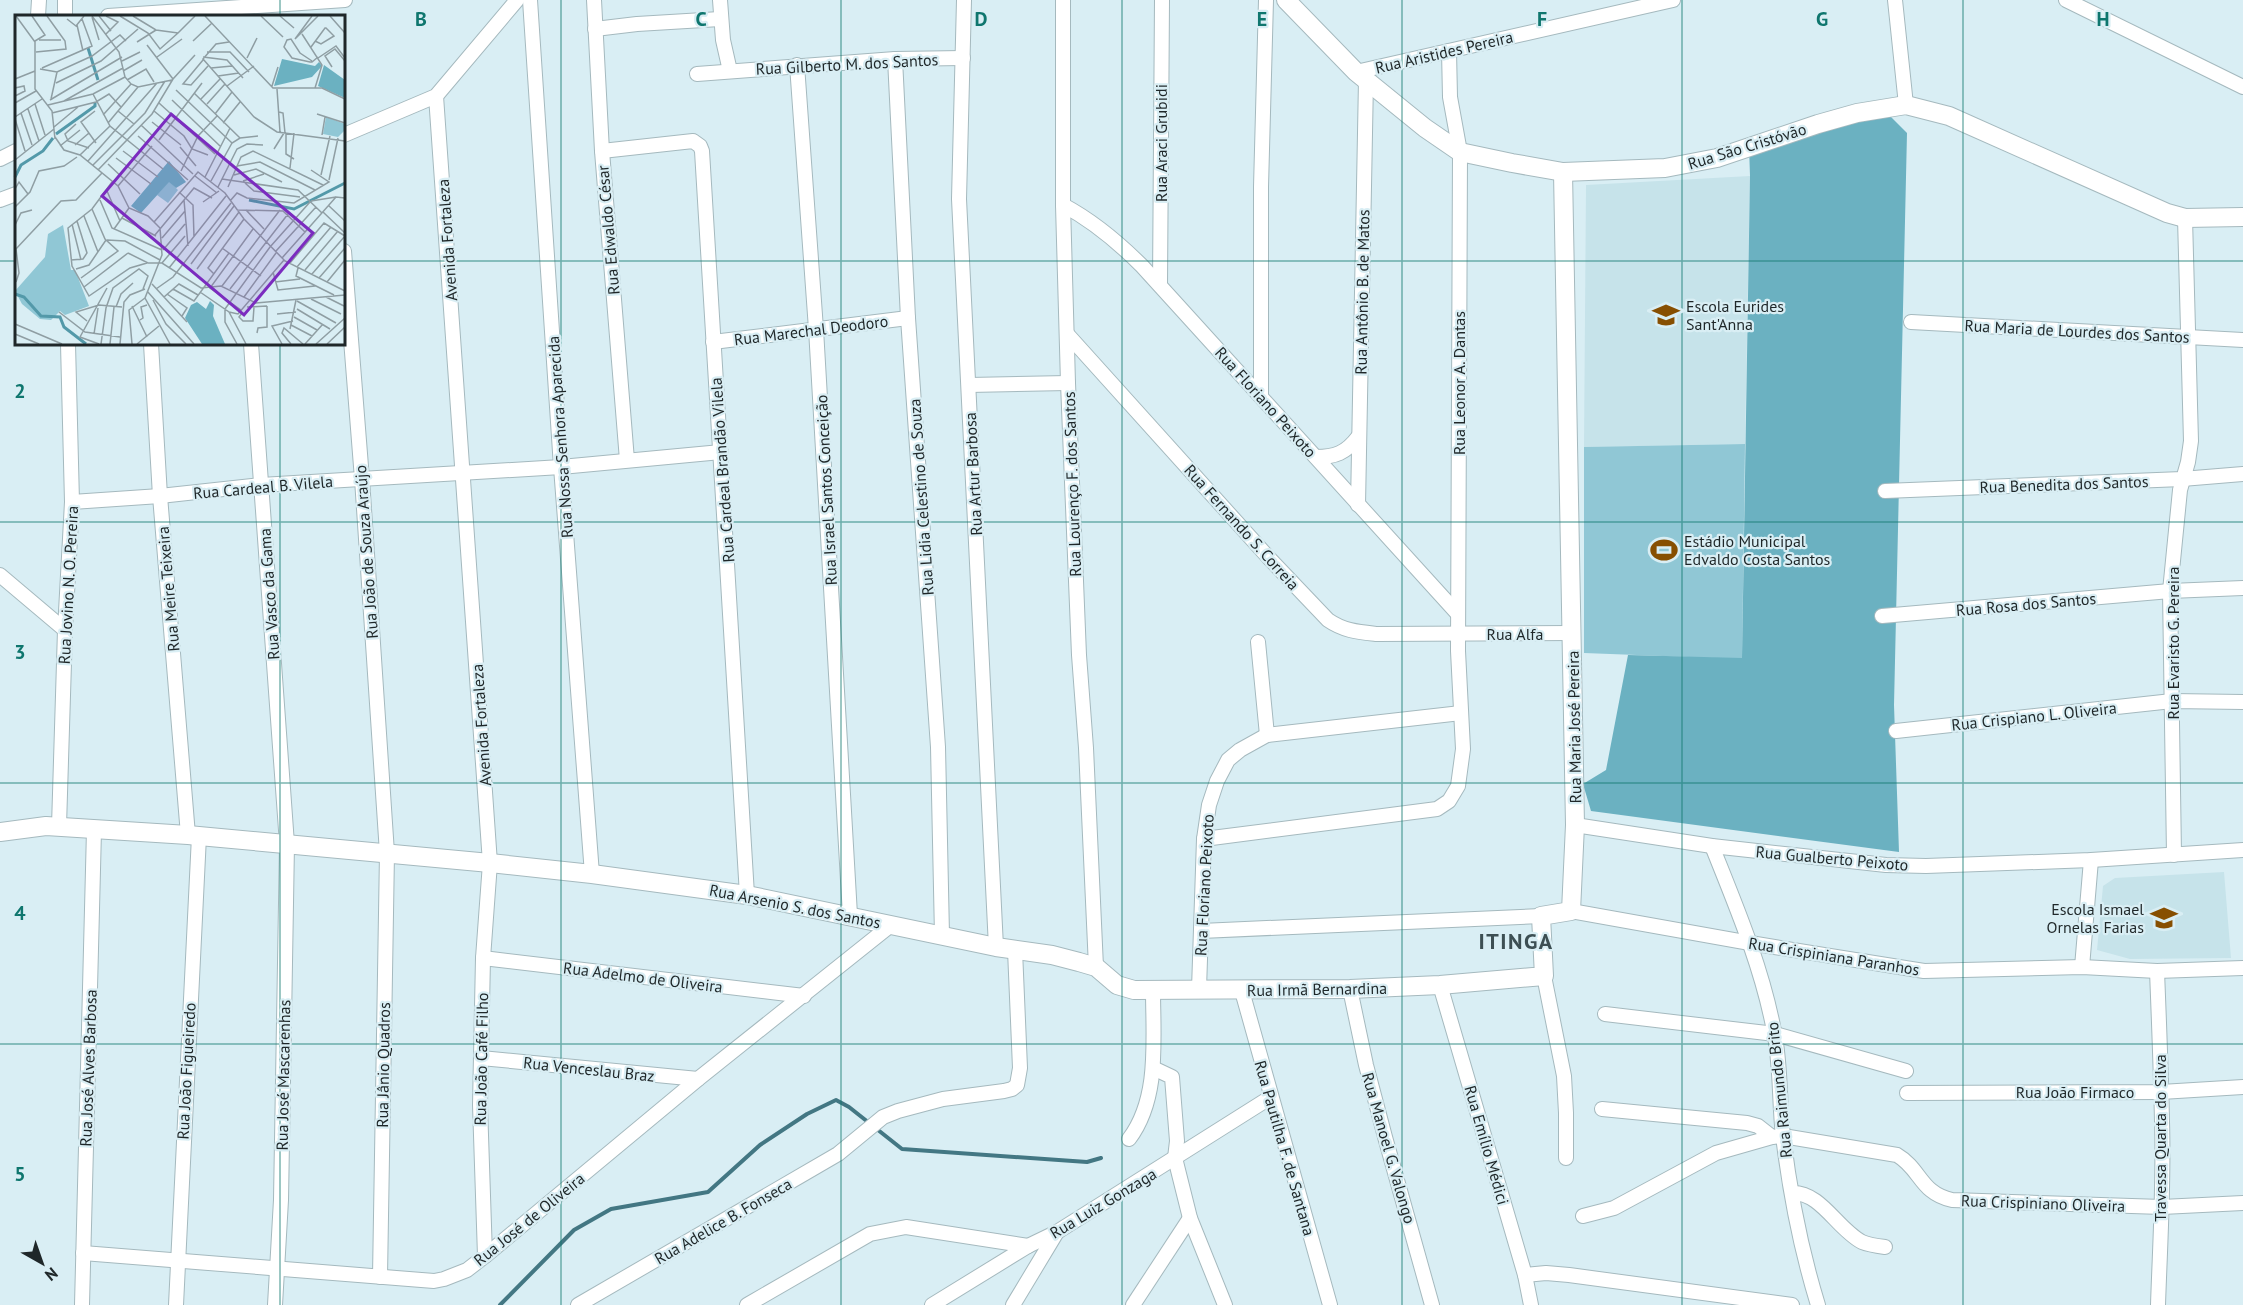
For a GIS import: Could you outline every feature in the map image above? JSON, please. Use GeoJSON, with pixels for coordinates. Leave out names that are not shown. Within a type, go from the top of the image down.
{"type":"FeatureCollection","features":[{"type":"Feature","properties":{"kind":"main road","name":"Rua São Cristóvão"},"geometry":{"type":"LineString","coordinates":[[1287,0],[1361,76],[1425,128],[1460,152],[1512,164],[1563,172],[1641,170],[1690,164],[1717,158],[1857,113],[1906,105],[1949,116],[2168,213],[2185,218],[2243,217]]}},
{"type":"Feature","properties":{"kind":"main road","name":"Rua Maria José Pereira"},"geometry":{"type":"LineString","coordinates":[[1563,172],[1573,633],[1575,825],[1571,911]]}},
{"type":"Feature","properties":{"kind":"main road"},"geometry":{"type":"LineString","coordinates":[[0,832],[31,827],[59,826],[490,863]]}},
{"type":"Feature","properties":{"kind":"main road","name":"Rua Arsenio S. dos Santos"},"geometry":{"type":"LineString","coordinates":[[490,863],[747,895],[996,947],[1052,955],[1096,967]]}},
{"type":"Feature","properties":{"kind":"main road"},"geometry":{"type":"LineString","coordinates":[[1545,976],[1541,916],[1571,911]]}},
{"type":"Feature","properties":{"kind":"main road","name":"Rua Irmã Bernardina"},"geometry":{"type":"LineString","coordinates":[[1096,967],[1125,989],[1153,990],[1350,989],[1440,985],[1545,976]]}},
{"type":"Feature","properties":{"kind":"street"},"geometry":{"type":"LineString","coordinates":[[38,15],[39,0]]}},
{"type":"Feature","properties":{"kind":"street"},"geometry":{"type":"LineString","coordinates":[[123,15],[345,0]]}},
{"type":"Feature","properties":{"kind":"street"},"geometry":{"type":"LineString","coordinates":[[345,135],[436,96],[517,0]]}},
{"type":"Feature","properties":{"kind":"street","name":"Rua Nossa Senhora Aparecida"},"geometry":{"type":"LineString","coordinates":[[530,0],[561,467],[592,874]]}},
{"type":"Feature","properties":{"kind":"street","name":"Rua Edwaldo César"},"geometry":{"type":"LineString","coordinates":[[594,0],[602,151],[627,460]]}},
{"type":"Feature","properties":{"kind":"street"},"geometry":{"type":"LineString","coordinates":[[720,0],[720,20],[730,71]]}},
{"type":"Feature","properties":{"kind":"street","name":"Rua Artur Barbosa"},"geometry":{"type":"LineString","coordinates":[[964,0],[959,199],[996,947]]}},
{"type":"Feature","properties":{"kind":"street","name":"Rua Lourenço F. dos Santos"},"geometry":{"type":"LineString","coordinates":[[1063,0],[1063,205],[1068,383],[1079,655],[1086,748],[1096,967]]}},
{"type":"Feature","properties":{"kind":"street","name":"Rua Araci Grubidi"},"geometry":{"type":"LineString","coordinates":[[1160,285],[1162,0]]}},
{"type":"Feature","properties":{"kind":"street"},"geometry":{"type":"LineString","coordinates":[[1262,396],[1262,187],[1266,0]]}},
{"type":"Feature","properties":{"kind":"street","name":"Rua Aristides Pereira"},"geometry":{"type":"LineString","coordinates":[[1361,76],[1449,51],[1673,0]]}},
{"type":"Feature","properties":{"kind":"street"},"geometry":{"type":"LineString","coordinates":[[1895,0],[1906,105]]}},
{"type":"Feature","properties":{"kind":"street"},"geometry":{"type":"LineString","coordinates":[[2066,0],[2243,87]]}},
{"type":"Feature","properties":{"kind":"street"},"geometry":{"type":"LineString","coordinates":[[595,29],[637,24],[720,20]]}},
{"type":"Feature","properties":{"kind":"street","name":"Rua Leonor A. Dantas"},"geometry":{"type":"LineString","coordinates":[[1204,839],[1437,809],[1449,801],[1458,786],[1463,749],[1458,634],[1460,152],[1450,97],[1449,51]]}},
{"type":"Feature","properties":{"kind":"street","name":"Rua Gilberto M. dos Santos"},"geometry":{"type":"LineString","coordinates":[[697,74],[895,59],[963,58]]}},
{"type":"Feature","properties":{"kind":"street","name":"Rua Lidia Celestino de Souza"},"geometry":{"type":"LineString","coordinates":[[895,59],[909,318],[938,747],[942,935]]}},
{"type":"Feature","properties":{"kind":"street","name":"Rua Israel Santos Conceição"},"geometry":{"type":"LineString","coordinates":[[797,65],[816,329],[850,915]]}},
{"type":"Feature","properties":{"kind":"street","name":"Rua Antônio B. de Matos"},"geometry":{"type":"LineString","coordinates":[[1358,505],[1363,305],[1361,76]]}},
{"type":"Feature","properties":{"kind":"street","name":"Avenida Fortaleza"},"geometry":{"type":"LineString","coordinates":[[436,96],[490,863]]}},
{"type":"Feature","properties":{"kind":"street","name":"Rua Cardeal Brandão Vilela"},"geometry":{"type":"LineString","coordinates":[[602,151],[693,141],[700,146],[747,895]]}},
{"type":"Feature","properties":{"kind":"street"},"geometry":{"type":"LineString","coordinates":[[0,159],[15,152]]}},
{"type":"Feature","properties":{"kind":"street"},"geometry":{"type":"LineString","coordinates":[[0,201],[15,194]]}},
{"type":"Feature","properties":{"kind":"street","name":"Rua Floriano Peixoto"},"geometry":{"type":"LineString","coordinates":[[1063,205],[1087,218],[1107,233],[1160,285],[1458,614]]}},
{"type":"Feature","properties":{"kind":"street","name":"Rua Evaristo G. Pereira"},"geometry":{"type":"LineString","coordinates":[[2174,855],[2170,591],[2182,479],[2188,462],[2191,441],[2185,218]]}},
{"type":"Feature","properties":{"kind":"street","name":"Rua João de Souza Araújo"},"geometry":{"type":"LineString","coordinates":[[345,264],[387,853]]}},
{"type":"Feature","properties":{"kind":"street","name":"Rua Marechal Deodoro"},"geometry":{"type":"LineString","coordinates":[[713,342],[909,318]]}},
{"type":"Feature","properties":{"kind":"street","name":"Rua Maria de Lourdes dos Santos"},"geometry":{"type":"LineString","coordinates":[[1911,322],[2243,340]]}},
{"type":"Feature","properties":{"kind":"street","name":"Rua Fernando S. Correia"},"geometry":{"type":"LineString","coordinates":[[1068,335],[1268,557],[1328,620],[1349,631],[1377,634],[1458,634]]}},
{"type":"Feature","properties":{"kind":"street","name":"Rua Jovino N. O. Pereira"},"geometry":{"type":"LineString","coordinates":[[59,826],[65,630],[72,502],[68,345]]}},
{"type":"Feature","properties":{"kind":"street","name":"Rua Meire Teixeira"},"geometry":{"type":"LineString","coordinates":[[151,345],[160,496],[193,836]]}},
{"type":"Feature","properties":{"kind":"street","name":"Rua Vasco da Gama"},"geometry":{"type":"LineString","coordinates":[[251,345],[286,844]]}},
{"type":"Feature","properties":{"kind":"street"},"geometry":{"type":"LineString","coordinates":[[969,385],[1068,383]]}},
{"type":"Feature","properties":{"kind":"street"},"geometry":{"type":"LineString","coordinates":[[1316,457],[1341,454],[1350,448],[1358,437]]}},
{"type":"Feature","properties":{"kind":"street","name":"Rua Cardeal B. Vilela"},"geometry":{"type":"LineString","coordinates":[[72,502],[160,496],[261,485],[561,467],[721,452]]}},
{"type":"Feature","properties":{"kind":"street","name":"Rua Benedita dos Santos"},"geometry":{"type":"LineString","coordinates":[[1886,491],[2182,479],[2243,474]]}},
{"type":"Feature","properties":{"kind":"street"},"geometry":{"type":"LineString","coordinates":[[0,575],[65,630]]}},
{"type":"Feature","properties":{"kind":"street","name":"Rua Rosa dos Santos"},"geometry":{"type":"LineString","coordinates":[[1882,616],[2170,591],[2243,588]]}},
{"type":"Feature","properties":{"kind":"street","name":"Rua Alfa"},"geometry":{"type":"LineString","coordinates":[[1458,634],[1573,633]]}},
{"type":"Feature","properties":{"kind":"street"},"geometry":{"type":"LineString","coordinates":[[1258,642],[1267,735],[1461,713]]}},
{"type":"Feature","properties":{"kind":"street","name":"Rua Crispiano L. Oliveira"},"geometry":{"type":"LineString","coordinates":[[1896,731],[2172,701],[2243,702]]}},
{"type":"Feature","properties":{"kind":"street","name":"Rua Floriano Peixoto"},"geometry":{"type":"LineString","coordinates":[[1199,989],[1204,839],[1209,805],[1217,781],[1228,760],[1240,750],[1267,735]]}},
{"type":"Feature","properties":{"kind":"street","name":"Rua Gualberto Peixoto"},"geometry":{"type":"LineString","coordinates":[[1575,825],[1712,846],[1886,865],[1926,866],[2091,860]]}},
{"type":"Feature","properties":{"kind":"street","name":"Rua José Alves Barbosa"},"geometry":{"type":"LineString","coordinates":[[82,1305],[94,830]]}},
{"type":"Feature","properties":{"kind":"street","name":"Rua João Figueiredo"},"geometry":{"type":"LineString","coordinates":[[176,1305],[193,836]]}},
{"type":"Feature","properties":{"kind":"street","name":"Rua José Mascarenhas"},"geometry":{"type":"LineString","coordinates":[[276,1305],[279,1270],[286,844]]}},
{"type":"Feature","properties":{"kind":"street","name":"Rua Raimundo Brito"},"geometry":{"type":"LineString","coordinates":[[1712,846],[1750,943],[1775,1034],[1778,1136],[1792,1193],[1798,1232],[1818,1305]]}},
{"type":"Feature","properties":{"kind":"street"},"geometry":{"type":"LineString","coordinates":[[2082,967],[2091,860],[2243,850]]}},
{"type":"Feature","properties":{"kind":"street","name":"Rua Jânio Quadros"},"geometry":{"type":"LineString","coordinates":[[380,1277],[387,853]]}},
{"type":"Feature","properties":{"kind":"street","name":"Rua João Café Filho"},"geometry":{"type":"LineString","coordinates":[[485,1256],[480,1105],[483,958],[490,863]]}},
{"type":"Feature","properties":{"kind":"street","name":"Rua Crispiniana Paranhos"},"geometry":{"type":"LineString","coordinates":[[1571,911],[1924,971],[2082,967],[2157,971],[2243,969]]}},
{"type":"Feature","properties":{"kind":"street"},"geometry":{"type":"LineString","coordinates":[[1201,931],[1541,916]]}},
{"type":"Feature","properties":{"kind":"street","name":"Rua José de Oliveira"},"geometry":{"type":"LineString","coordinates":[[83,1253],[380,1277],[444,1279],[467,1270],[698,1079],[891,925]]}},
{"type":"Feature","properties":{"kind":"street","name":"Rua Adelice B. Fonseca"},"geometry":{"type":"LineString","coordinates":[[578,1305],[838,1154],[891,1113],[925,1103],[1004,1091],[1017,1085],[1020,1068],[1015,950]]}},
{"type":"Feature","properties":{"kind":"street","name":"Rua Adelmo de Oliveira"},"geometry":{"type":"LineString","coordinates":[[483,958],[804,996]]}},
{"type":"Feature","properties":{"kind":"street","name":"Travessa Quarta do Silva"},"geometry":{"type":"LineString","coordinates":[[2157,971],[2162,1207],[2158,1258],[2158,1305]]}},
{"type":"Feature","properties":{"kind":"street"},"geometry":{"type":"LineString","coordinates":[[1545,976],[1564,1076],[1566,1158]]}},
{"type":"Feature","properties":{"kind":"street","name":"Rua Emílio Médici"},"geometry":{"type":"LineString","coordinates":[[1440,985],[1525,1275],[1531,1305]]}},
{"type":"Feature","properties":{"kind":"street","name":"Rua Manoel G. Valongo"},"geometry":{"type":"LineString","coordinates":[[1350,989],[1384,1137],[1432,1305]]}},
{"type":"Feature","properties":{"kind":"street"},"geometry":{"type":"LineString","coordinates":[[1129,1139],[1141,1119],[1153,1068],[1153,990]]}},
{"type":"Feature","properties":{"kind":"street","name":"Rua Pautilha F. de Santana"},"geometry":{"type":"LineString","coordinates":[[1242,991],[1330,1305]]}},
{"type":"Feature","properties":{"kind":"street"},"geometry":{"type":"LineString","coordinates":[[1605,1014],[1775,1034],[1906,1071]]}},
{"type":"Feature","properties":{"kind":"street","name":"Rua Venceslau Braz"},"geometry":{"type":"LineString","coordinates":[[481,1058],[698,1079]]}},
{"type":"Feature","properties":{"kind":"street"},"geometry":{"type":"LineString","coordinates":[[1153,1068],[1172,1077],[1177,1141],[1175,1158],[1190,1218],[1225,1305]]}},
{"type":"Feature","properties":{"kind":"street","name":"Rua João Firmaco"},"geometry":{"type":"LineString","coordinates":[[1907,1093],[2160,1092],[2243,1088]]}},
{"type":"Feature","properties":{"kind":"street","name":"Rua Luiz Gonzaga"},"geometry":{"type":"LineString","coordinates":[[932,1305],[1028,1246],[1057,1232],[1271,1097]]}},
{"type":"Feature","properties":{"kind":"street"},"geometry":{"type":"LineString","coordinates":[[1602,1109],[1747,1124],[1758,1126],[1778,1136]]}},
{"type":"Feature","properties":{"kind":"street"},"geometry":{"type":"LineString","coordinates":[[1583,1216],[1607,1210],[1625,1202],[1716,1153],[1778,1136]]}},
{"type":"Feature","properties":{"kind":"street","name":"Rua Crispiniano Oliveira"},"geometry":{"type":"LineString","coordinates":[[1778,1136],[1897,1155],[1910,1164],[1929,1190],[1952,1200],[2162,1207],[2243,1203]]}},
{"type":"Feature","properties":{"kind":"street"},"geometry":{"type":"LineString","coordinates":[[1792,1193],[1807,1195],[1864,1244],[1885,1247]]}},
{"type":"Feature","properties":{"kind":"street"},"geometry":{"type":"LineString","coordinates":[[1133,1305],[1190,1218]]}},
{"type":"Feature","properties":{"kind":"street"},"geometry":{"type":"LineString","coordinates":[[747,1305],[870,1234],[886,1230],[906,1227],[1028,1246]]}},
{"type":"Feature","properties":{"kind":"street"},"geometry":{"type":"LineString","coordinates":[[1013,1305],[1057,1232]]}},
{"type":"Feature","properties":{"kind":"street"},"geometry":{"type":"LineString","coordinates":[[1525,1275],[1546,1273],[1569,1275],[1792,1305]]}},
{"type":"Feature","properties":{"kind":"shaded area"},"geometry":{"type":"Polygon","coordinates":[[[1881,107],[1907,133],[1894,705],[1899,852],[1591,811],[1583,784],[1606,770],[1628,655],[1742,658],[1749,146],[1881,107]]]}},
{"type":"Feature","properties":{"kind":"shaded area","name":"Escola Eurides Sant'Anna"},"geometry":{"type":"Polygon","coordinates":[[[1750,176],[1745,444],[1584,447],[1586,185],[1750,176]]]}},
{"type":"Feature","properties":{"kind":"shaded area","name":"Estádio Municipal Edvaldo Costa Santos"},"geometry":{"type":"Polygon","coordinates":[[[1745,444],[1742,659],[1584,653],[1584,447],[1745,444]]]}},
{"type":"Feature","properties":{"kind":"shaded area","name":"Escola Ismael Ornelas Farias"},"geometry":{"type":"Polygon","coordinates":[[[2224,872],[2231,958],[2130,959],[2097,950],[2103,886],[2115,878],[2224,872]]]}},
{"type":"Feature","properties":{"kind":"waterway"},"geometry":{"type":"LineString","coordinates":[[500,1305],[574,1230],[611,1209],[708,1192],[760,1145],[807,1114],[836,1100],[849,1107],[902,1149],[1087,1162],[1101,1158]]}},
{"type":"Feature","properties":{"kind":"place","name":"Escola Eurides Sant'Anna"},"geometry":{"type":"Point","coordinates":[1666,315]}},
{"type":"Feature","properties":{"kind":"place","name":"Estádio Municipal Edvaldo Costa Santos"},"geometry":{"type":"Point","coordinates":[1664,550]}},
{"type":"Feature","properties":{"kind":"place","name":"Escola Ismael Ornelas Farias"},"geometry":{"type":"Point","coordinates":[2164,918]}},
{"type":"Feature","properties":{"kind":"district","name":"ITINGA"},"geometry":{"type":"Point","coordinates":[1516,941]}}]}
